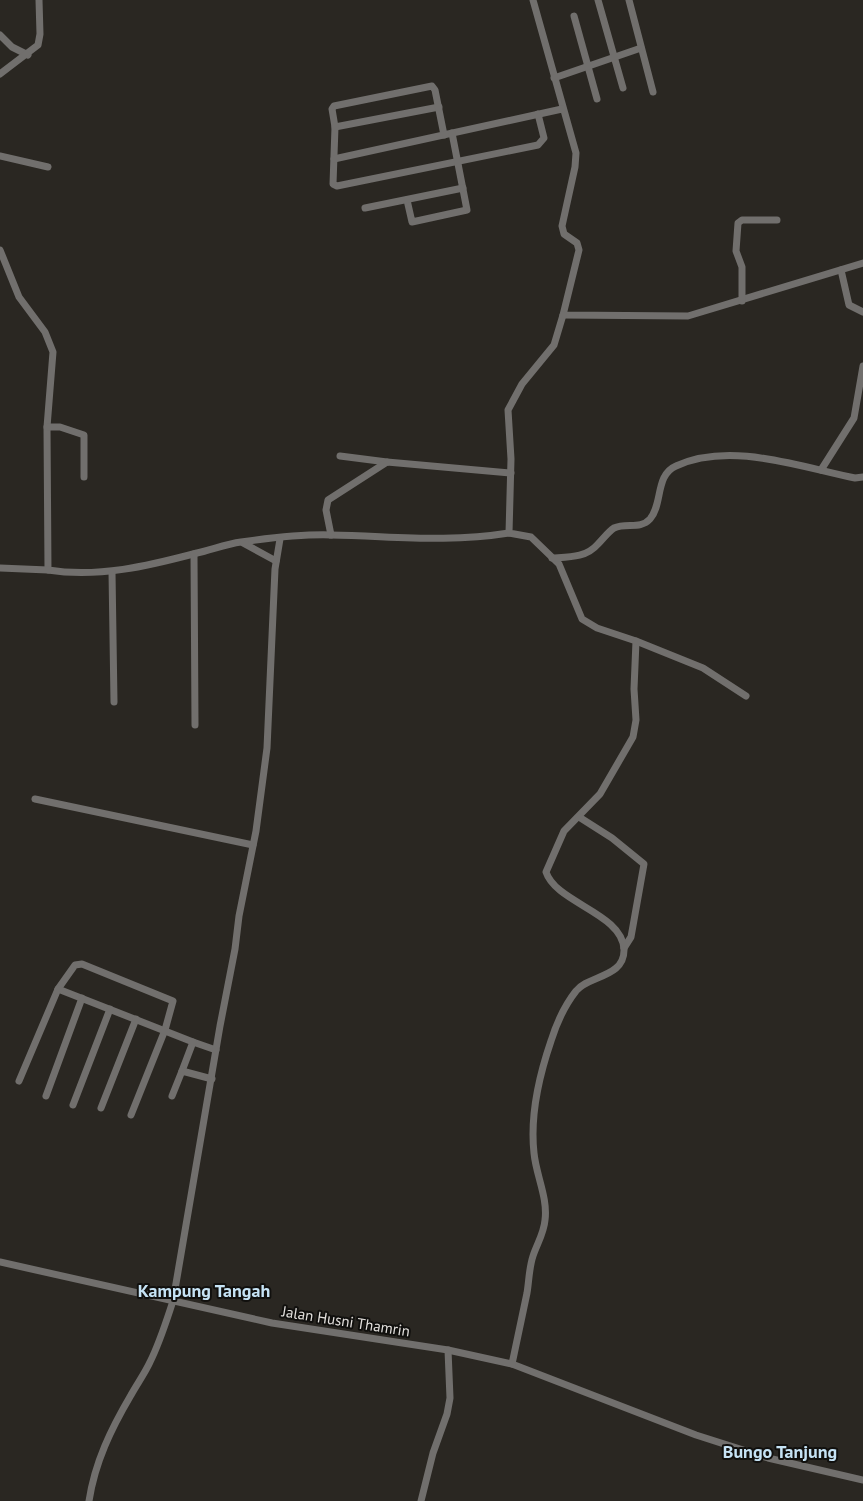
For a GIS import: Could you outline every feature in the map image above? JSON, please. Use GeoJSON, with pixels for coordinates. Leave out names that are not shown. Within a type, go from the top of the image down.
{"type":"FeatureCollection","features":[{"type":"Feature","properties":{"kind":"street"},"geometry":{"type":"LineString","coordinates":[[0,74],[28,55],[38,45],[40,34],[39,0]]}},
{"type":"Feature","properties":{"kind":"street"},"geometry":{"type":"LineString","coordinates":[[509,533],[511,473],[508,410],[522,384],[554,345],[579,250],[577,243],[566,237],[563,230],[566,204],[576,160],[532,0]]}},
{"type":"Feature","properties":{"kind":"street"},"geometry":{"type":"LineString","coordinates":[[598,0],[623,88]]}},
{"type":"Feature","properties":{"kind":"street"},"geometry":{"type":"LineString","coordinates":[[629,0],[653,92]]}},
{"type":"Feature","properties":{"kind":"street"},"geometry":{"type":"LineString","coordinates":[[574,16],[597,98]]}},
{"type":"Feature","properties":{"kind":"street"},"geometry":{"type":"LineString","coordinates":[[0,35],[12,47],[28,55]]}},
{"type":"Feature","properties":{"kind":"street"},"geometry":{"type":"LineString","coordinates":[[554,78],[642,48]]}},
{"type":"Feature","properties":{"kind":"street"},"geometry":{"type":"LineString","coordinates":[[444,135],[434,87],[430,86],[334,106],[332,109],[335,127],[333,182],[337,186],[538,145],[544,138],[538,114]]}},
{"type":"Feature","properties":{"kind":"street"},"geometry":{"type":"LineString","coordinates":[[335,127],[439,107]]}},
{"type":"Feature","properties":{"kind":"street"},"geometry":{"type":"LineString","coordinates":[[334,159],[562,109]]}},
{"type":"Feature","properties":{"kind":"street"},"geometry":{"type":"LineString","coordinates":[[407,200],[413,222],[466,212],[467,209],[452,133]]}},
{"type":"Feature","properties":{"kind":"street"},"geometry":{"type":"LineString","coordinates":[[0,156],[48,168]]}},
{"type":"Feature","properties":{"kind":"street"},"geometry":{"type":"LineString","coordinates":[[366,208],[463,188]]}},
{"type":"Feature","properties":{"kind":"street"},"geometry":{"type":"LineString","coordinates":[[742,301],[742,267],[736,251],[738,223],[742,220],[777,220]]}},
{"type":"Feature","properties":{"kind":"street"},"geometry":{"type":"LineString","coordinates":[[0,250],[19,297],[50,342],[53,352],[47,426],[48,570]]}},
{"type":"Feature","properties":{"kind":"street"},"geometry":{"type":"LineString","coordinates":[[563,315],[676,317],[700,313],[863,263]]}},
{"type":"Feature","properties":{"kind":"street"},"geometry":{"type":"LineString","coordinates":[[842,270],[849,305],[863,312]]}},
{"type":"Feature","properties":{"kind":"street"},"geometry":{"type":"LineString","coordinates":[[823,465],[854,418],[863,366]]}},
{"type":"Feature","properties":{"kind":"street"},"geometry":{"type":"LineString","coordinates":[[47,426],[60,427],[84,435],[84,477]]}},
{"type":"Feature","properties":{"kind":"street"},"geometry":{"type":"LineString","coordinates":[[340,456],[511,473]]}},
{"type":"Feature","properties":{"kind":"street"},"geometry":{"type":"LineString","coordinates":[[552,558],[586,554],[615,528],[645,523],[653,514],[666,474],[676,466],[693,460],[744,456],[823,465],[855,478],[863,476]]}},
{"type":"Feature","properties":{"kind":"street"},"geometry":{"type":"LineString","coordinates":[[331,535],[326,510],[328,500],[387,462]]}},
{"type":"Feature","properties":{"kind":"street"},"geometry":{"type":"LineString","coordinates":[[0,568],[48,570],[78,574],[112,572],[240,542],[331,535],[424,540],[484,537],[509,533],[531,538],[559,564],[582,619],[597,628],[636,641],[703,668],[746,696]]}},
{"type":"Feature","properties":{"kind":"street"},"geometry":{"type":"LineString","coordinates":[[89,1501],[94,1474],[101,1453],[156,1351],[173,1301],[253,845],[267,748],[276,561],[280,539]]}},
{"type":"Feature","properties":{"kind":"street"},"geometry":{"type":"LineString","coordinates":[[240,542],[276,561]]}},
{"type":"Feature","properties":{"kind":"street"},"geometry":{"type":"LineString","coordinates":[[194,554],[195,725]]}},
{"type":"Feature","properties":{"kind":"street"},"geometry":{"type":"LineString","coordinates":[[112,572],[114,702]]}},
{"type":"Feature","properties":{"kind":"street"},"geometry":{"type":"LineString","coordinates":[[624,948],[620,938],[608,923],[559,890],[549,881],[546,872],[564,831],[600,794],[633,737],[636,720],[634,689],[636,641]]}},
{"type":"Feature","properties":{"kind":"street"},"geometry":{"type":"LineString","coordinates":[[35,799],[253,845]]}},
{"type":"Feature","properties":{"kind":"street"},"geometry":{"type":"LineString","coordinates":[[512,1364],[533,1256],[545,1220],[545,1205],[534,1153],[534,1126],[543,1069],[551,1040],[577,989],[598,979],[619,965],[623,959],[624,948],[630,937],[644,864],[612,838],[579,817]]}},
{"type":"Feature","properties":{"kind":"street"},"geometry":{"type":"LineString","coordinates":[[19,1081],[58,989],[75,965],[82,964],[172,1000],[174,1004],[131,1115]]}},
{"type":"Feature","properties":{"kind":"street"},"geometry":{"type":"LineString","coordinates":[[58,989],[216,1050]]}},
{"type":"Feature","properties":{"kind":"street"},"geometry":{"type":"LineString","coordinates":[[46,1096],[82,998]]}},
{"type":"Feature","properties":{"kind":"street"},"geometry":{"type":"LineString","coordinates":[[72,1105],[110,1009]]}},
{"type":"Feature","properties":{"kind":"street"},"geometry":{"type":"LineString","coordinates":[[101,1108],[136,1019]]}},
{"type":"Feature","properties":{"kind":"street"},"geometry":{"type":"LineString","coordinates":[[172,1096],[193,1042]]}},
{"type":"Feature","properties":{"kind":"street"},"geometry":{"type":"LineString","coordinates":[[182,1071],[212,1079]]}},
{"type":"Feature","properties":{"kind":"street","name":"Jalan Husni Thamrin"},"geometry":{"type":"LineString","coordinates":[[0,1262],[272,1323],[448,1350],[512,1364],[696,1435],[768,1458],[863,1480]]}},
{"type":"Feature","properties":{"kind":"street"},"geometry":{"type":"LineString","coordinates":[[421,1501],[429,1467],[447,1414],[450,1398],[447,1383],[448,1350]]}},
{"type":"Feature","properties":{"kind":"district","name":"Kampung Tangah"},"geometry":{"type":"Point","coordinates":[204,1290]}},
{"type":"Feature","properties":{"kind":"district","name":"Bungo Tanjung"},"geometry":{"type":"Point","coordinates":[780,1451]}}]}
